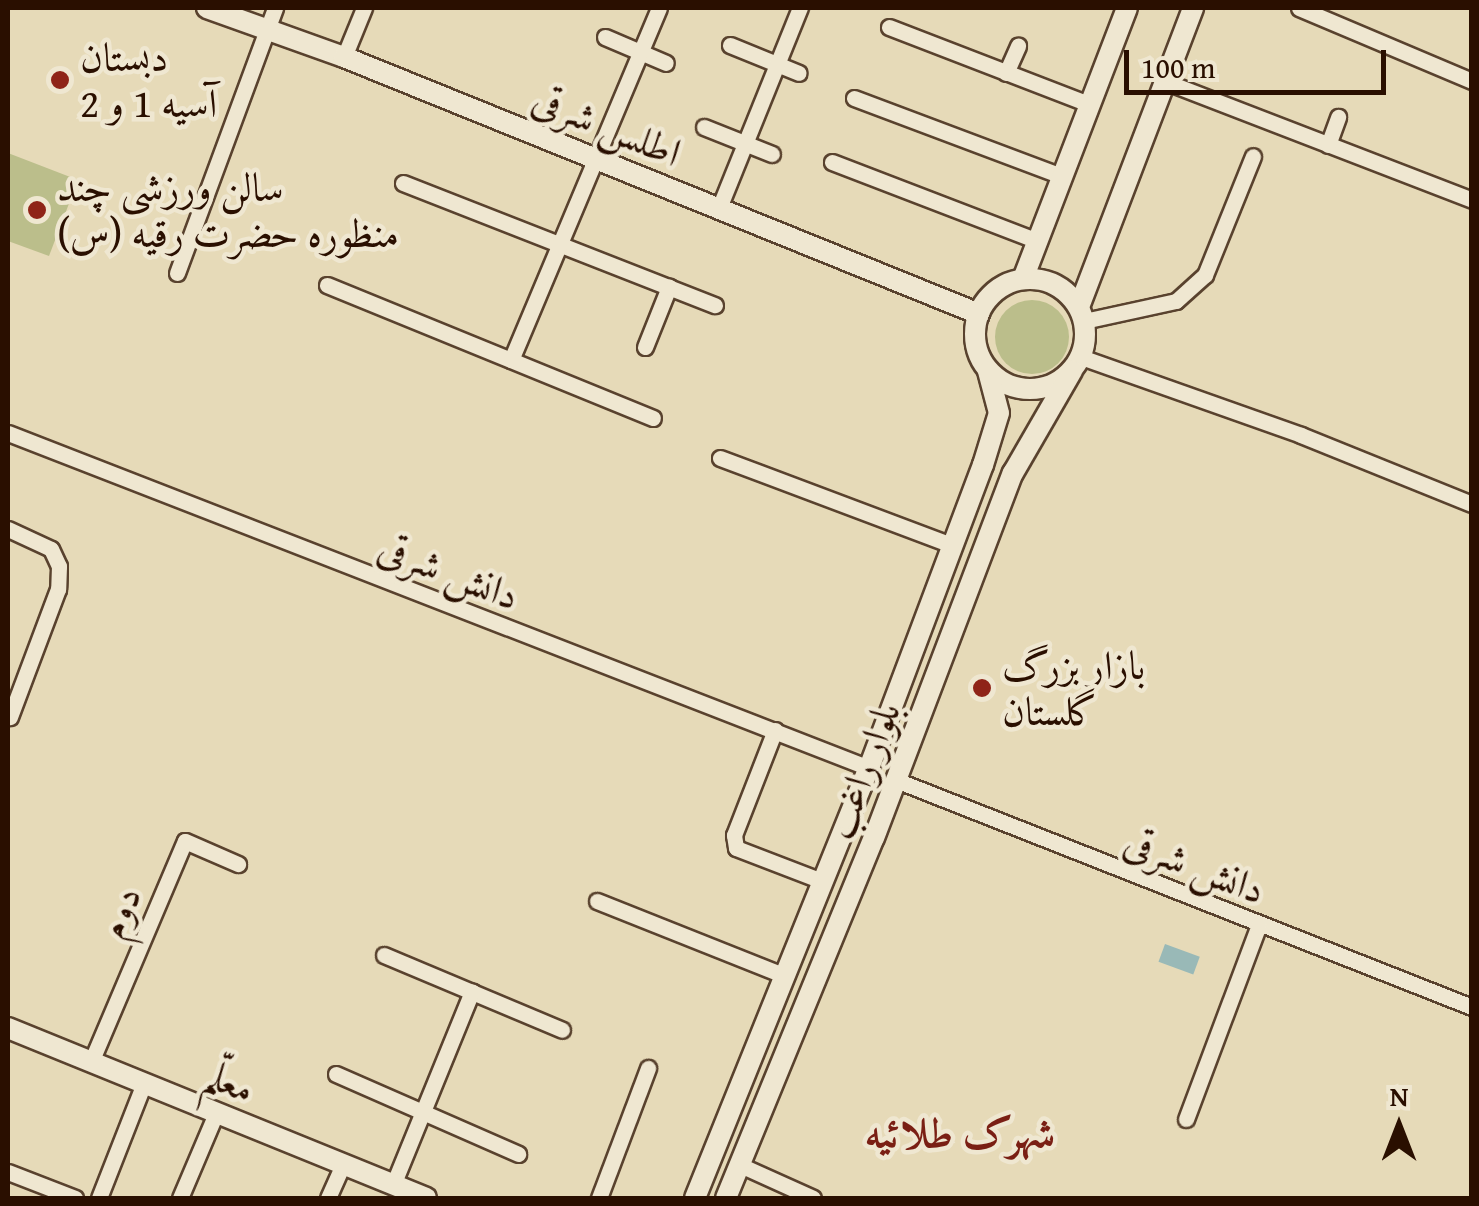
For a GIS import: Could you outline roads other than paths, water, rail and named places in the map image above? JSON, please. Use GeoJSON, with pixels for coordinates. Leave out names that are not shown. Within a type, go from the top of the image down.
{"type":"FeatureCollection","features":[{"type":"Feature","properties":{"kind":"street","name":"اطلس شرقی"},"geometry":{"type":"LineString","coordinates":[[208,8],[344,57],[978,314]]}},
{"type":"Feature","properties":{"kind":"street"},"geometry":{"type":"LineString","coordinates":[[176,273],[274,8]]}},
{"type":"Feature","properties":{"kind":"street"},"geometry":{"type":"LineString","coordinates":[[344,57],[364,8]]}},
{"type":"Feature","properties":{"kind":"street"},"geometry":{"type":"LineString","coordinates":[[511,360],[659,8]]}},
{"type":"Feature","properties":{"kind":"street"},"geometry":{"type":"LineString","coordinates":[[719,208],[800,8]]}},
{"type":"Feature","properties":{"kind":"street"},"geometry":{"type":"LineString","coordinates":[[1023,280],[1127,8]]}},
{"type":"Feature","properties":{"kind":"street"},"geometry":{"type":"LineString","coordinates":[[1082,314],[1055,284],[1023,280],[996,291],[978,314],[975,342],[988,371],[1021,389],[1058,383],[1077,364],[1082,314],[1193,8]]}},
{"type":"Feature","properties":{"kind":"street"},"geometry":{"type":"LineString","coordinates":[[1299,8],[1472,81]]}},
{"type":"Feature","properties":{"kind":"street"},"geometry":{"type":"LineString","coordinates":[[889,28],[1088,104]]}},
{"type":"Feature","properties":{"kind":"street"},"geometry":{"type":"LineString","coordinates":[[605,37],[666,63]]}},
{"type":"Feature","properties":{"kind":"street"},"geometry":{"type":"LineString","coordinates":[[730,45],[799,72]]}},
{"type":"Feature","properties":{"kind":"street"},"geometry":{"type":"LineString","coordinates":[[1006,72],[1018,46]]}},
{"type":"Feature","properties":{"kind":"street"},"geometry":{"type":"LineString","coordinates":[[1164,81],[1472,200]]}},
{"type":"Feature","properties":{"kind":"street"},"geometry":{"type":"LineString","coordinates":[[854,98],[1061,176]]}},
{"type":"Feature","properties":{"kind":"street"},"geometry":{"type":"LineString","coordinates":[[1328,145],[1338,117]]}},
{"type":"Feature","properties":{"kind":"street"},"geometry":{"type":"LineString","coordinates":[[704,127],[772,154]]}},
{"type":"Feature","properties":{"kind":"street"},"geometry":{"type":"LineString","coordinates":[[1082,314],[1176,301],[1205,275],[1252,156]]}},
{"type":"Feature","properties":{"kind":"street"},"geometry":{"type":"LineString","coordinates":[[832,162],[1038,241]]}},
{"type":"Feature","properties":{"kind":"street"},"geometry":{"type":"LineString","coordinates":[[403,184],[716,306]]}},
{"type":"Feature","properties":{"kind":"street"},"geometry":{"type":"LineString","coordinates":[[328,285],[653,418]]}},
{"type":"Feature","properties":{"kind":"street"},"geometry":{"type":"LineString","coordinates":[[645,347],[669,287]]}},
{"type":"Feature","properties":{"kind":"street"},"geometry":{"type":"LineString","coordinates":[[1077,364],[1301,435],[1472,504]]}},
{"type":"Feature","properties":{"kind":"street","name":"بلوار راغب"},"geometry":{"type":"LineString","coordinates":[[726,1198],[896,780],[1013,473],[1077,364]]}},
{"type":"Feature","properties":{"kind":"street","name":"بلوار راغب"},"geometry":{"type":"LineString","coordinates":[[696,1198],[869,768],[996,424],[998,401],[988,371]]}},
{"type":"Feature","properties":{"kind":"street","name":"دانش شرقی"},"geometry":{"type":"LineString","coordinates":[[9,438],[869,768]]}},
{"type":"Feature","properties":{"kind":"street"},"geometry":{"type":"LineString","coordinates":[[720,458],[952,545]]}},
{"type":"Feature","properties":{"kind":"street"},"geometry":{"type":"LineString","coordinates":[[8,529],[52,550],[59,566],[58,589],[10,716]]}},
{"type":"Feature","properties":{"kind":"street"},"geometry":{"type":"LineString","coordinates":[[775,730],[734,835],[736,848],[822,881]]}},
{"type":"Feature","properties":{"kind":"street","name":"دانش شرقی"},"geometry":{"type":"LineString","coordinates":[[896,780],[1472,1007]]}},
{"type":"Feature","properties":{"kind":"street","name":"دوم"},"geometry":{"type":"LineString","coordinates":[[91,1062],[185,841],[238,864]]}},
{"type":"Feature","properties":{"kind":"street"},"geometry":{"type":"LineString","coordinates":[[597,901],[783,975]]}},
{"type":"Feature","properties":{"kind":"street"},"geometry":{"type":"LineString","coordinates":[[1186,1120],[1259,925]]}},
{"type":"Feature","properties":{"kind":"street"},"geometry":{"type":"LineString","coordinates":[[384,955],[562,1030]]}},
{"type":"Feature","properties":{"kind":"street"},"geometry":{"type":"LineString","coordinates":[[393,1185],[472,991]]}},
{"type":"Feature","properties":{"kind":"street","name":"معلّم"},"geometry":{"type":"LineString","coordinates":[[8,1028],[426,1198]]}},
{"type":"Feature","properties":{"kind":"street"},"geometry":{"type":"LineString","coordinates":[[599,1198],[648,1068]]}},
{"type":"Feature","properties":{"kind":"street"},"geometry":{"type":"LineString","coordinates":[[336,1074],[518,1154]]}},
{"type":"Feature","properties":{"kind":"street"},"geometry":{"type":"LineString","coordinates":[[98,1198],[144,1084]]}},
{"type":"Feature","properties":{"kind":"street"},"geometry":{"type":"LineString","coordinates":[[200,1198],[182,1194],[216,1113]]}},
{"type":"Feature","properties":{"kind":"street"},"geometry":{"type":"LineString","coordinates":[[328,1198],[343,1164]]}},
{"type":"Feature","properties":{"kind":"street"},"geometry":{"type":"LineString","coordinates":[[740,1165],[813,1198]]}},
{"type":"Feature","properties":{"kind":"street"},"geometry":{"type":"LineString","coordinates":[[8,1172],[75,1198]]}},
{"type":"Feature","properties":{"kind":"water"},"geometry":{"type":"Polygon","coordinates":[[[1165,944],[1200,957],[1193,975],[1159,962],[1165,944]]]}},
{"type":"Feature","properties":{"kind":"place","name":"دبستان آسیه 1 و 2"},"geometry":{"type":"Point","coordinates":[60,80]}},
{"type":"Feature","properties":{"kind":"place","name":"سالن ورزشی چند منظوره حضرت رقیه (س)"},"geometry":{"type":"Point","coordinates":[37,210]}},
{"type":"Feature","properties":{"kind":"place","name":"بازار بزرگ گلستان"},"geometry":{"type":"Point","coordinates":[982,688]}},
{"type":"Feature","properties":{"kind":"district","name":"شهرک طلائیه"},"geometry":{"type":"Point","coordinates":[960,1132]}}]}
